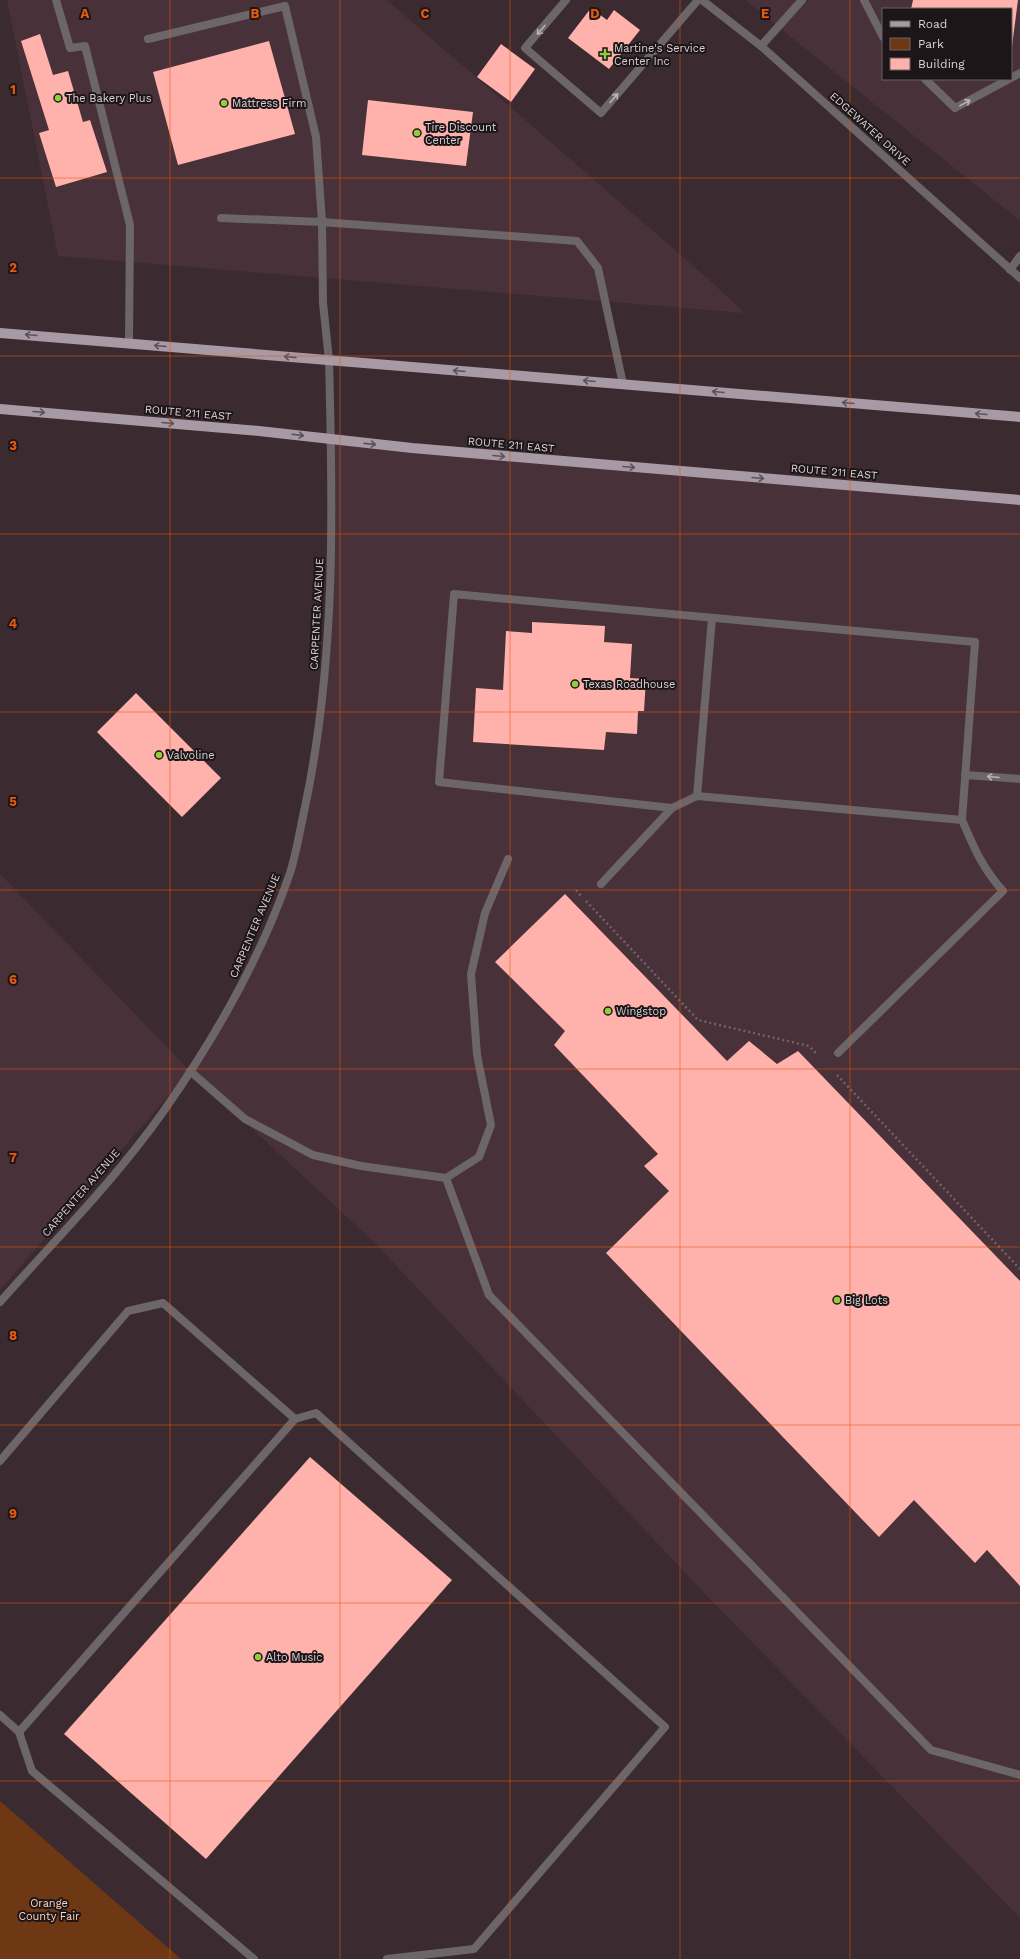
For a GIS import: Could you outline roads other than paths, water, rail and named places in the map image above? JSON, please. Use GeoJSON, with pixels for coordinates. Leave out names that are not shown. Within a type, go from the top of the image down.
{"type":"FeatureCollection","features":[{"type":"Feature","properties":{"kind":"main road"},"geometry":{"type":"LineString","coordinates":[[0,333],[1020,417]]}},
{"type":"Feature","properties":{"kind":"main road","name":"ROUTE 211 EAST"},"geometry":{"type":"LineString","coordinates":[[0,409],[259,430],[331,440],[452,452],[1020,500]]}},
{"type":"Feature","properties":{"kind":"street"},"geometry":{"type":"LineString","coordinates":[[56,0],[70,48],[85,46],[130,224],[129,344]]}},
{"type":"Feature","properties":{"kind":"street"},"geometry":{"type":"LineString","coordinates":[[566,0],[525,48],[601,113],[698,0]]}},
{"type":"Feature","properties":{"kind":"street","name":"EDGEWATER DRIVE"},"geometry":{"type":"LineString","coordinates":[[702,0],[761,46],[1020,278]]}},
{"type":"Feature","properties":{"kind":"street"},"geometry":{"type":"LineString","coordinates":[[761,46],[802,0]]}},
{"type":"Feature","properties":{"kind":"street"},"geometry":{"type":"LineString","coordinates":[[864,0],[882,35]]}},
{"type":"Feature","properties":{"kind":"street"},"geometry":{"type":"LineString","coordinates":[[148,39],[284,3]]}},
{"type":"Feature","properties":{"kind":"street","name":"CARPENTER AVENUE"},"geometry":{"type":"LineString","coordinates":[[0,1302],[130,1155],[162,1113],[190,1071],[242,985],[260,948],[290,872],[299,840],[321,724],[327,648],[331,556],[331,440],[329,360],[323,304],[322,222],[316,138],[284,3]]}},
{"type":"Feature","properties":{"kind":"street"},"geometry":{"type":"LineString","coordinates":[[926,80],[956,108],[1006,80]]}},
{"type":"Feature","properties":{"kind":"street"},"geometry":{"type":"LineString","coordinates":[[221,218],[322,222],[577,241],[598,268],[623,384]]}},
{"type":"Feature","properties":{"kind":"street"},"geometry":{"type":"LineString","coordinates":[[1010,270],[1020,256]]}},
{"type":"Feature","properties":{"kind":"street"},"geometry":{"type":"LineString","coordinates":[[672,808],[439,782],[454,594],[975,642],[962,820],[974,848],[988,874],[1004,891],[838,1053]]}},
{"type":"Feature","properties":{"kind":"street"},"geometry":{"type":"LineString","coordinates":[[697,796],[712,618]]}},
{"type":"Feature","properties":{"kind":"street"},"geometry":{"type":"LineString","coordinates":[[965,775],[1020,780]]}},
{"type":"Feature","properties":{"kind":"street"},"geometry":{"type":"LineString","coordinates":[[601,884],[672,808],[697,796],[962,820]]}},
{"type":"Feature","properties":{"kind":"street"},"geometry":{"type":"LineString","coordinates":[[190,1071],[245,1119],[313,1155],[361,1166],[446,1178],[479,1157],[491,1125],[477,1055],[471,974],[485,913],[508,859]]}},
{"type":"Feature","properties":{"kind":"street"},"geometry":{"type":"LineString","coordinates":[[446,1178],[489,1295],[931,1750],[1020,1776]]}},
{"type":"Feature","properties":{"kind":"street"},"geometry":{"type":"LineString","coordinates":[[0,1462],[128,1311],[163,1303],[295,1419]]}},
{"type":"Feature","properties":{"kind":"street"},"geometry":{"type":"LineString","coordinates":[[19,1732],[295,1419],[316,1413],[666,1727],[474,1949],[387,1959]]}},
{"type":"Feature","properties":{"kind":"street"},"geometry":{"type":"LineString","coordinates":[[0,1715],[19,1732],[32,1771],[254,1959]]}},
{"type":"Feature","properties":{"kind":"place","name":"Martine's Service Center Inc"},"geometry":{"type":"Point","coordinates":[605,54]}},
{"type":"Feature","properties":{"kind":"place","name":"The Bakery Plus"},"geometry":{"type":"Point","coordinates":[58,98]}},
{"type":"Feature","properties":{"kind":"place","name":"Mattress Firm"},"geometry":{"type":"Point","coordinates":[224,103]}},
{"type":"Feature","properties":{"kind":"place","name":"Tire Discount Center"},"geometry":{"type":"Point","coordinates":[417,133]}},
{"type":"Feature","properties":{"kind":"place","name":"Texas Roadhouse"},"geometry":{"type":"Point","coordinates":[575,684]}},
{"type":"Feature","properties":{"kind":"place","name":"Valvoline"},"geometry":{"type":"Point","coordinates":[159,755]}},
{"type":"Feature","properties":{"kind":"place","name":"Wingstop"},"geometry":{"type":"Point","coordinates":[608,1011]}},
{"type":"Feature","properties":{"kind":"place","name":"Big Lots"},"geometry":{"type":"Point","coordinates":[837,1300]}},
{"type":"Feature","properties":{"kind":"place","name":"Alto Music"},"geometry":{"type":"Point","coordinates":[258,1657]}},
{"type":"Feature","properties":{"kind":"park label","name":"Orange County Fair"},"geometry":{"type":"Point","coordinates":[49,1909]}}]}
